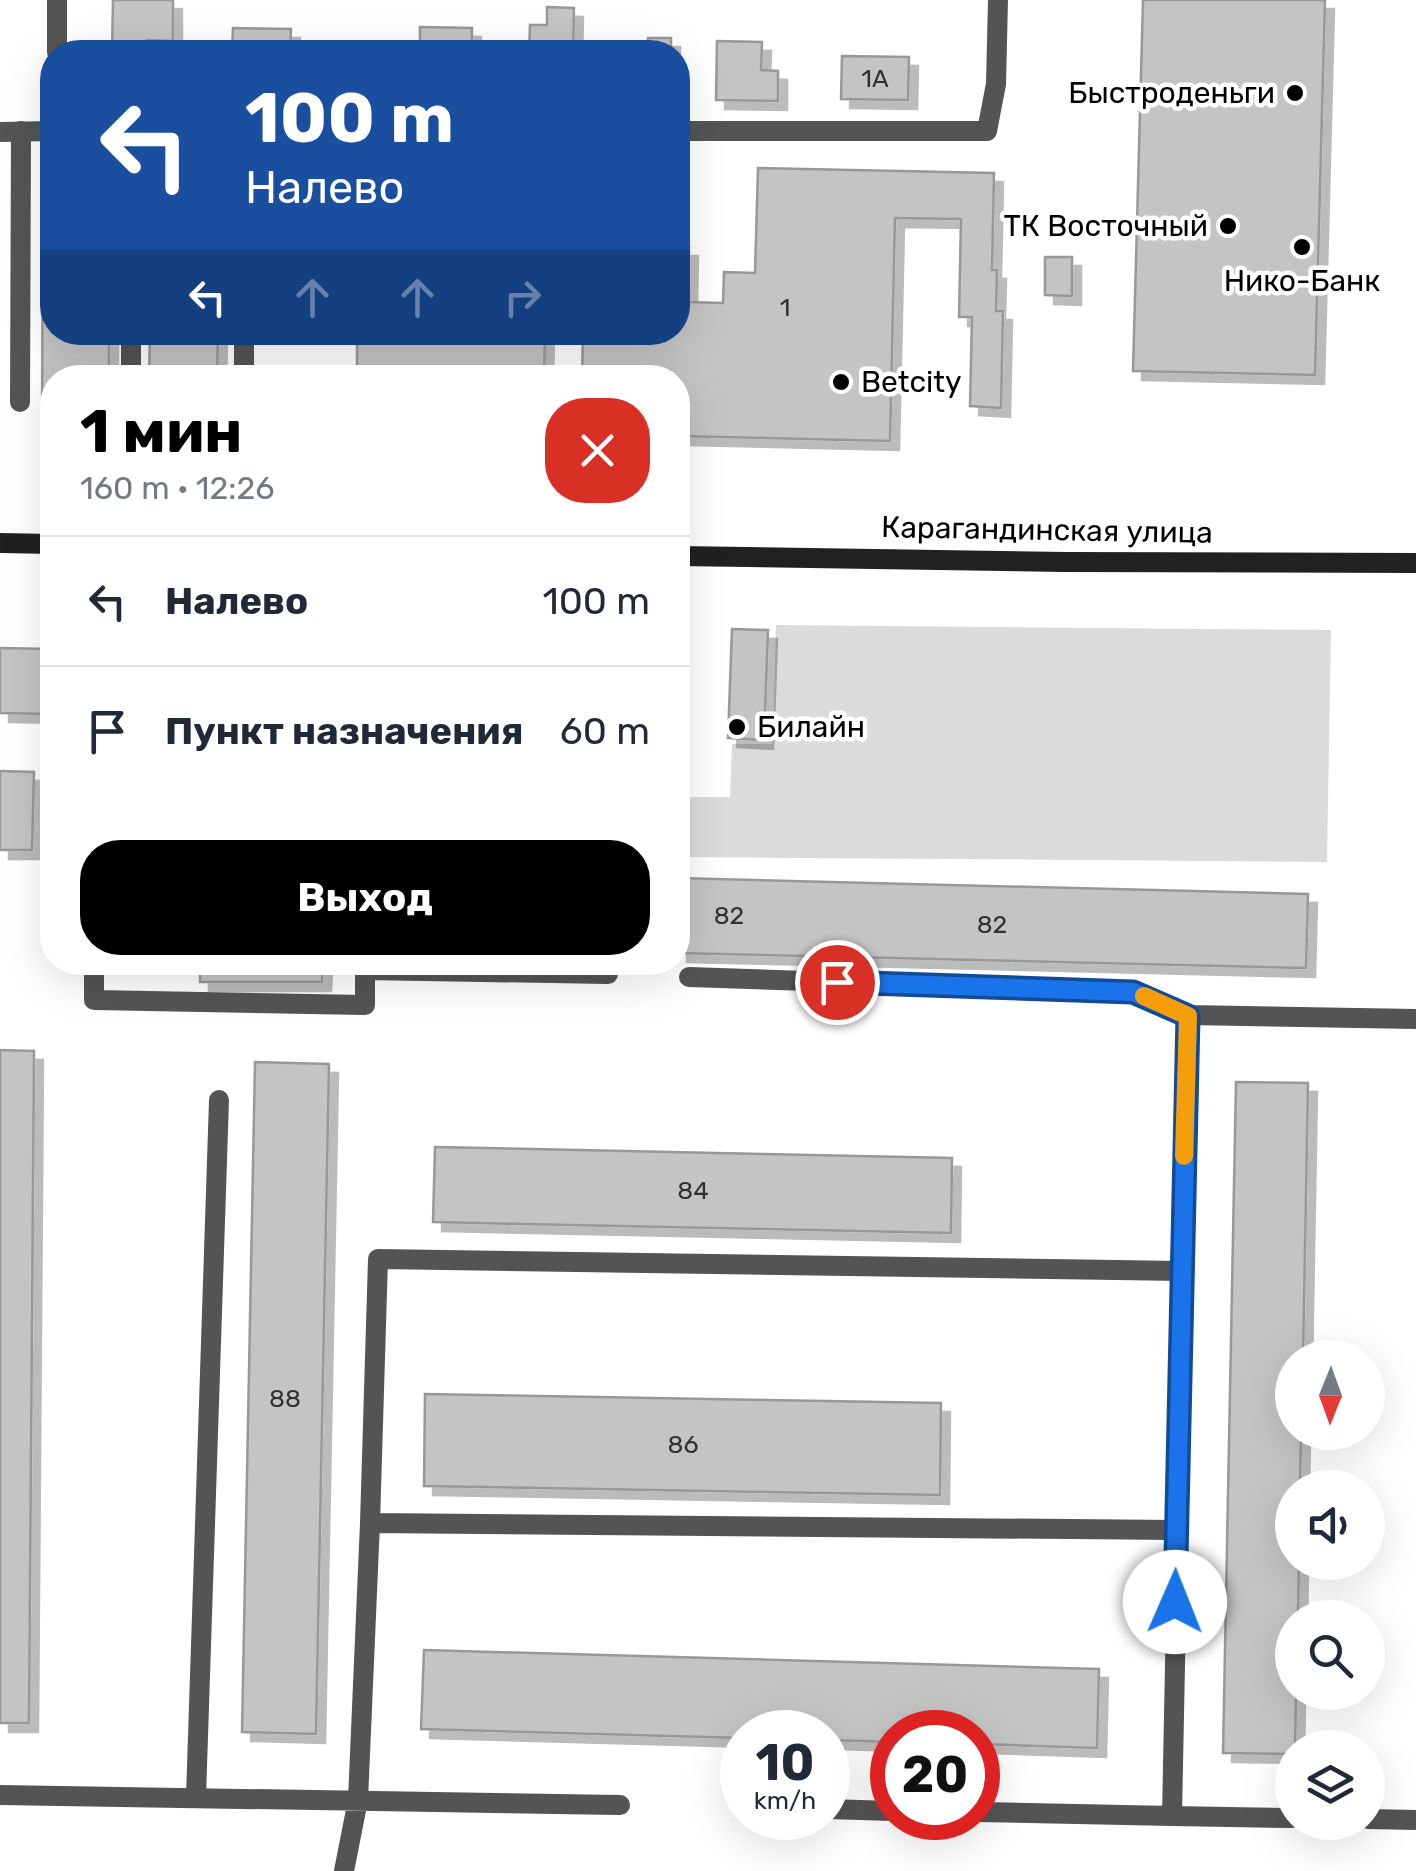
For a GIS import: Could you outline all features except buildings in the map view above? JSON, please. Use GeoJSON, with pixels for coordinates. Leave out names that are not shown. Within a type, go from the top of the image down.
{"type":"FeatureCollection","features":[{"type":"Feature","properties":{"kind":"main road"},"geometry":{"type":"LineString","coordinates":[[0,543],[40,544]]}},
{"type":"Feature","properties":{"kind":"main road","name":"Карагандинская улица"},"geometry":{"type":"LineString","coordinates":[[690,556],[1416,563]]}},
{"type":"Feature","properties":{"kind":"street"},"geometry":{"type":"LineString","coordinates":[[57,0],[57,40]]}},
{"type":"Feature","properties":{"kind":"street"},"geometry":{"type":"LineString","coordinates":[[690,131],[988,132],[996,84],[998,0]]}},
{"type":"Feature","properties":{"kind":"street"},"geometry":{"type":"LineString","coordinates":[[20,402],[10,132],[40,131]]}},
{"type":"Feature","properties":{"kind":"street"},"geometry":{"type":"LineString","coordinates":[[94,975],[94,1000],[365,1005],[365,975]]}},
{"type":"Feature","properties":{"kind":"street"},"geometry":{"type":"LineString","coordinates":[[690,977],[1133,992],[1188,1016],[1416,1020]]}},
{"type":"Feature","properties":{"kind":"street"},"geometry":{"type":"LineString","coordinates":[[1172,1816],[1188,1016]]}},
{"type":"Feature","properties":{"kind":"street"},"geometry":{"type":"LineString","coordinates":[[196,1797],[219,1100]]}},
{"type":"Feature","properties":{"kind":"street"},"geometry":{"type":"LineString","coordinates":[[344,1871],[358,1800],[378,1258],[1181,1271]]}},
{"type":"Feature","properties":{"kind":"street"},"geometry":{"type":"LineString","coordinates":[[370,1523],[1176,1530]]}},
{"type":"Feature","properties":{"kind":"street"},"geometry":{"type":"LineString","coordinates":[[0,1795],[620,1805]]}},
{"type":"Feature","properties":{"kind":"street"},"geometry":{"type":"LineString","coordinates":[[1000,1812],[1275,1818]]}},
{"type":"Feature","properties":{"kind":"street"},"geometry":{"type":"LineString","coordinates":[[1385,1819],[1416,1820]]}},
{"type":"Feature","properties":{"kind":"shaded area"},"geometry":{"type":"Polygon","coordinates":[[[776,625],[1331,630],[1327,862],[690,857],[690,797],[730,797],[732,744],[773,744],[776,625]]]}},
{"type":"Feature","properties":{"kind":"slow traffic"},"geometry":{"type":"LineString","coordinates":[[1144,996],[1188,1016],[1184,1156]]}},
{"type":"Feature","properties":{"kind":"place","name":"Быстроденьги"},"geometry":{"type":"Point","coordinates":[1295,93]}},
{"type":"Feature","properties":{"kind":"place","name":"ТК Восточный"},"geometry":{"type":"Point","coordinates":[1228,226]}},
{"type":"Feature","properties":{"kind":"place","name":"Нико-Банк"},"geometry":{"type":"Point","coordinates":[1302,247]}},
{"type":"Feature","properties":{"kind":"place","name":"Betcity"},"geometry":{"type":"Point","coordinates":[841,382]}},
{"type":"Feature","properties":{"kind":"place","name":"Билайн"},"geometry":{"type":"Point","coordinates":[737,727]}},
{"type":"Feature","properties":{"kind":"route"},"geometry":{"type":"LineString","coordinates":[[837,982],[1133,992],[1188,1016],[1175,1602]]}}]}
